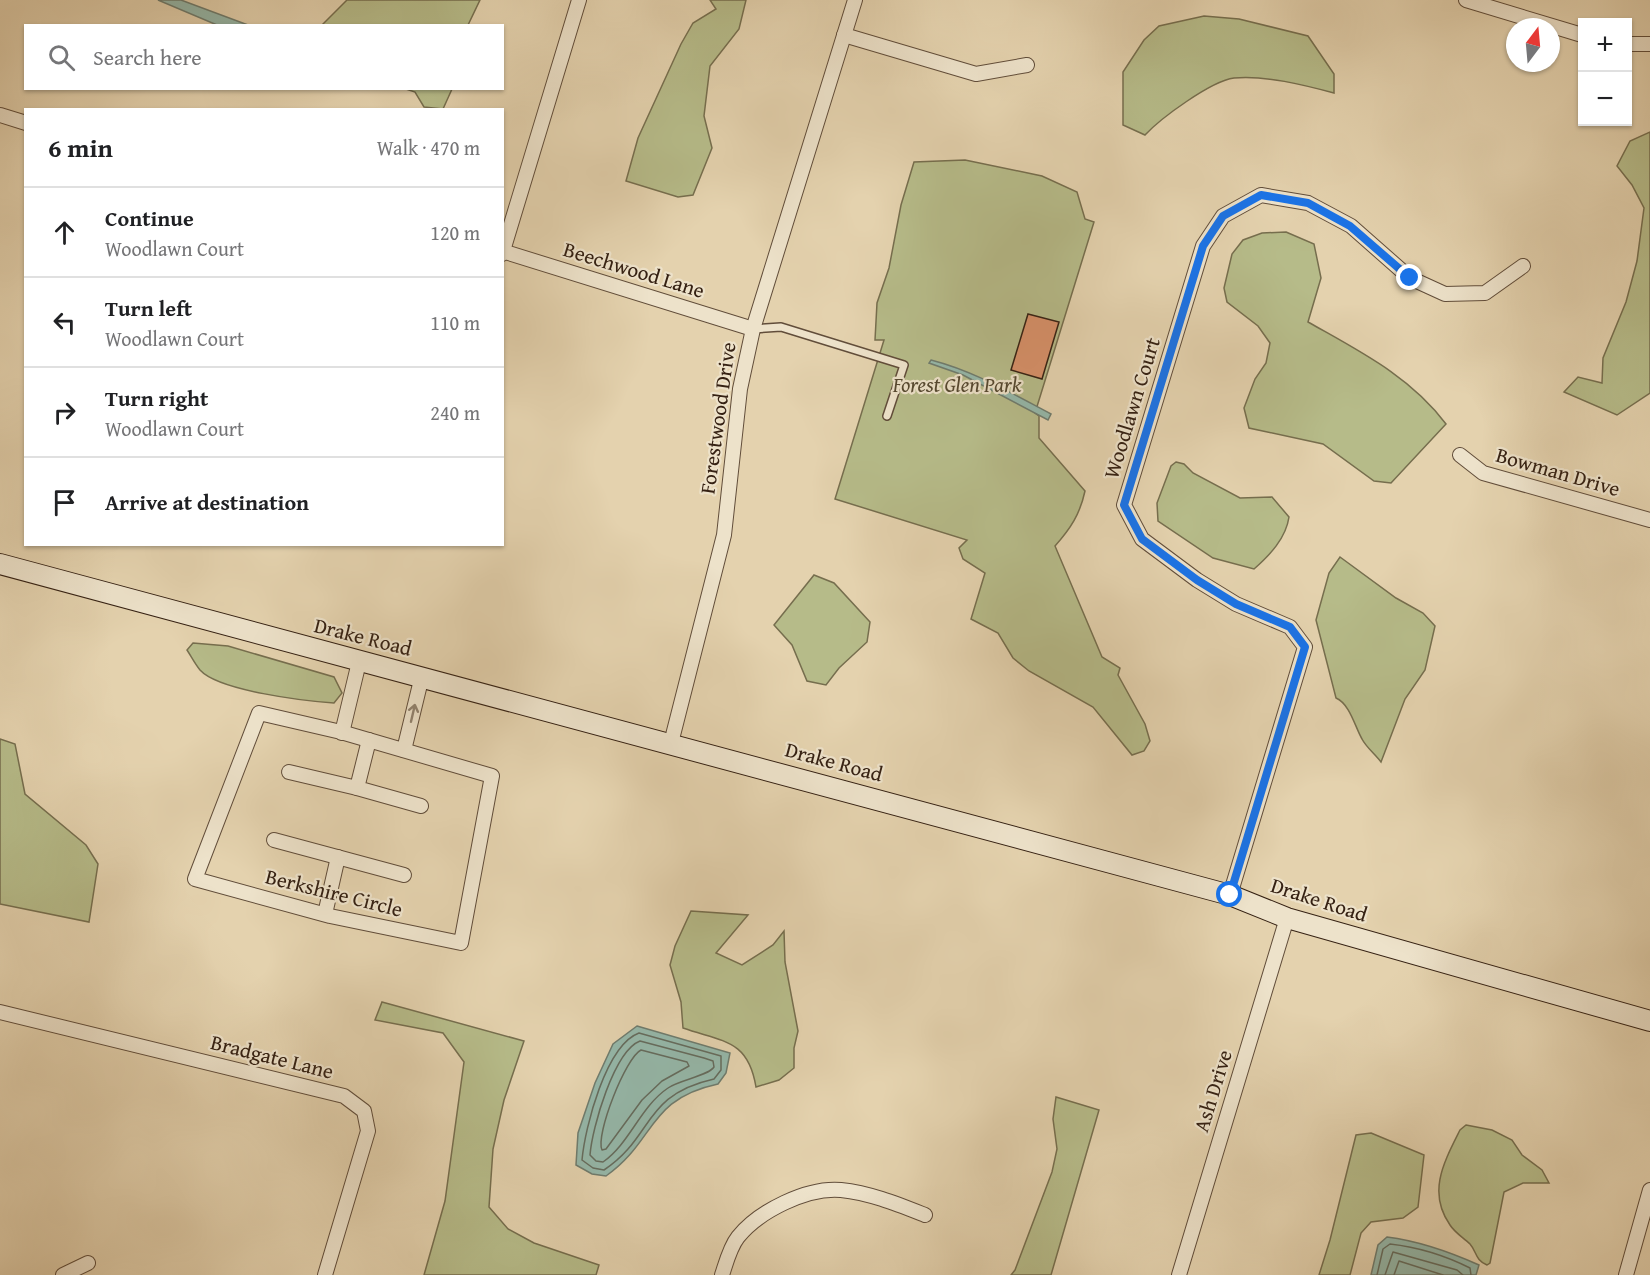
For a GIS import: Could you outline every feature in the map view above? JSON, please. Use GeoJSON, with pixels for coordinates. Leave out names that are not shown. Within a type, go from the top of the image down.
{"type":"FeatureCollection","features":[{"type":"Feature","properties":{"kind":"street"},"geometry":{"type":"LineString","coordinates":[[504,249],[579,0]]}},
{"type":"Feature","properties":{"kind":"street","name":"Forestwood Drive"},"geometry":{"type":"LineString","coordinates":[[671,743],[724,535],[740,388],[753,329],[855,0]]}},
{"type":"Feature","properties":{"kind":"street"},"geometry":{"type":"LineString","coordinates":[[1466,0],[1511,7],[1578,33]]}},
{"type":"Feature","properties":{"kind":"street"},"geometry":{"type":"LineString","coordinates":[[844,35],[976,74],[1027,65]]}},
{"type":"Feature","properties":{"kind":"street"},"geometry":{"type":"LineString","coordinates":[[1632,44],[1650,44]]}},
{"type":"Feature","properties":{"kind":"street"},"geometry":{"type":"LineString","coordinates":[[0,115],[24,122]]}},
{"type":"Feature","properties":{"kind":"street","name":"Woodlawn Court"},"geometry":{"type":"LineString","coordinates":[[1230,895],[1305,647],[1290,627],[1236,604],[1197,580],[1142,539],[1124,505],[1203,246],[1223,216],[1261,195],[1308,203],[1350,226],[1410,278],[1445,294],[1485,293],[1523,266]]}},
{"type":"Feature","properties":{"kind":"street","name":"Beechwood Lane"},"geometry":{"type":"LineString","coordinates":[[504,252],[753,329]]}},
{"type":"Feature","properties":{"kind":"street","name":"Bowman Drive"},"geometry":{"type":"LineString","coordinates":[[1460,455],[1483,472],[1650,520]]}},
{"type":"Feature","properties":{"kind":"street","name":"Drake Road"},"geometry":{"type":"LineString","coordinates":[[0,564],[1230,895],[1287,918],[1650,1021]]}},
{"type":"Feature","properties":{"kind":"street"},"geometry":{"type":"LineString","coordinates":[[359,662],[342,733],[404,750],[422,676]]}},
{"type":"Feature","properties":{"kind":"street","name":"Berkshire Circle"},"geometry":{"type":"LineString","coordinates":[[342,733],[259,713],[195,879],[325,914],[461,943],[492,776],[404,750]]}},
{"type":"Feature","properties":{"kind":"street"},"geometry":{"type":"LineString","coordinates":[[357,788],[369,740]]}},
{"type":"Feature","properties":{"kind":"street"},"geometry":{"type":"LineString","coordinates":[[289,772],[421,806]]}},
{"type":"Feature","properties":{"kind":"street"},"geometry":{"type":"LineString","coordinates":[[274,840],[404,874]]}},
{"type":"Feature","properties":{"kind":"street"},"geometry":{"type":"LineString","coordinates":[[325,914],[338,857]]}},
{"type":"Feature","properties":{"kind":"street","name":"Ash Drive"},"geometry":{"type":"LineString","coordinates":[[1179,1275],[1287,918]]}},
{"type":"Feature","properties":{"kind":"street","name":"Bradgate Lane"},"geometry":{"type":"LineString","coordinates":[[0,1012],[344,1096],[364,1111],[368,1131],[325,1275]]}},
{"type":"Feature","properties":{"kind":"street"},"geometry":{"type":"LineString","coordinates":[[722,1275],[738,1237],[744,1231],[758,1219],[811,1193],[839,1190],[858,1192],[925,1215]]}},
{"type":"Feature","properties":{"kind":"street"},"geometry":{"type":"LineString","coordinates":[[1626,1275],[1650,1190]]}},
{"type":"Feature","properties":{"kind":"street"},"geometry":{"type":"LineString","coordinates":[[63,1275],[88,1263]]}},
{"type":"Feature","properties":{"kind":"lane"},"geometry":{"type":"LineString","coordinates":[[753,329],[781,327],[904,365],[887,416]]}},
{"type":"Feature","properties":{"kind":"green space"},"geometry":{"type":"Polygon","coordinates":[[[347,0],[480,0],[468,24],[323,24],[347,0]]]}},
{"type":"Feature","properties":{"kind":"green space"},"geometry":{"type":"Polygon","coordinates":[[[710,0],[746,0],[739,29],[710,66],[704,116],[712,148],[693,195],[678,197],[626,181],[638,138],[681,44],[693,23],[716,9],[710,0]]]}},
{"type":"Feature","properties":{"kind":"green space"},"geometry":{"type":"Polygon","coordinates":[[[1204,16],[1239,19],[1308,36],[1334,74],[1334,93],[1271,79],[1234,78],[1200,93],[1162,119],[1145,135],[1123,125],[1123,72],[1144,40],[1159,26],[1204,16]]]}},
{"type":"Feature","properties":{"kind":"green space"},"geometry":{"type":"Polygon","coordinates":[[[409,90],[452,90],[443,108],[424,107],[415,92],[409,90]]]}},
{"type":"Feature","properties":{"kind":"green space"},"geometry":{"type":"Polygon","coordinates":[[[1650,132],[1650,393],[1617,415],[1564,392],[1578,377],[1602,383],[1603,358],[1626,302],[1637,261],[1644,208],[1632,185],[1617,166],[1630,141],[1650,132]]]}},
{"type":"Feature","properties":{"kind":"green space","name":"Forest Glen Park"},"geometry":{"type":"Polygon","coordinates":[[[965,160],[1042,176],[1077,192],[1085,219],[1094,222],[1035,413],[1039,416],[1039,438],[1085,491],[1074,520],[1055,546],[1102,657],[1120,668],[1118,675],[1145,724],[1150,741],[1144,751],[1132,755],[1093,707],[1029,671],[1013,658],[998,633],[971,619],[985,573],[963,559],[959,548],[967,540],[835,499],[884,340],[875,340],[877,303],[889,268],[901,205],[914,162],[965,160]]]}},
{"type":"Feature","properties":{"kind":"green space"},"geometry":{"type":"Polygon","coordinates":[[[1286,232],[1314,244],[1321,278],[1308,322],[1365,354],[1400,378],[1432,407],[1446,424],[1391,483],[1374,481],[1323,444],[1249,428],[1244,408],[1255,379],[1266,363],[1270,343],[1258,326],[1227,302],[1224,288],[1232,254],[1243,240],[1262,233],[1286,232]]]}},
{"type":"Feature","properties":{"kind":"green space"},"geometry":{"type":"Polygon","coordinates":[[[1176,462],[1184,464],[1193,473],[1240,498],[1272,497],[1289,517],[1285,532],[1276,546],[1254,569],[1213,558],[1158,521],[1157,503],[1171,466],[1176,462]]]}},
{"type":"Feature","properties":{"kind":"green space"},"geometry":{"type":"Polygon","coordinates":[[[1340,557],[1396,598],[1423,613],[1435,626],[1425,670],[1405,699],[1381,762],[1364,742],[1345,705],[1336,698],[1316,620],[1329,573],[1340,557]]]}},
{"type":"Feature","properties":{"kind":"green space"},"geometry":{"type":"Polygon","coordinates":[[[814,575],[834,583],[870,622],[867,642],[839,668],[826,685],[807,681],[792,645],[774,625],[814,575]]]}},
{"type":"Feature","properties":{"kind":"green space"},"geometry":{"type":"Polygon","coordinates":[[[193,643],[228,646],[334,677],[342,693],[334,703],[263,694],[225,684],[198,668],[187,650],[193,643]]]}},
{"type":"Feature","properties":{"kind":"green space"},"geometry":{"type":"Polygon","coordinates":[[[0,739],[15,744],[25,794],[86,845],[98,864],[89,922],[0,904],[0,739]]]}},
{"type":"Feature","properties":{"kind":"green space"},"geometry":{"type":"Polygon","coordinates":[[[691,911],[748,915],[716,953],[742,965],[773,945],[784,931],[785,962],[798,1031],[794,1048],[794,1068],[779,1080],[756,1087],[752,1071],[740,1051],[722,1040],[683,1028],[681,1002],[670,965],[675,946],[691,911]]]}},
{"type":"Feature","properties":{"kind":"green space"},"geometry":{"type":"Polygon","coordinates":[[[382,1002],[524,1041],[504,1100],[493,1149],[489,1207],[508,1229],[534,1243],[599,1265],[596,1275],[424,1275],[445,1201],[464,1062],[443,1033],[375,1020],[382,1002]]]}},
{"type":"Feature","properties":{"kind":"green space"},"geometry":{"type":"Polygon","coordinates":[[[1056,1097],[1099,1110],[1051,1275],[1011,1275],[1015,1270],[1052,1172],[1057,1149],[1053,1119],[1056,1097]]]}},
{"type":"Feature","properties":{"kind":"green space"},"geometry":{"type":"Polygon","coordinates":[[[1466,1125],[1492,1130],[1512,1140],[1522,1155],[1542,1170],[1549,1183],[1523,1183],[1504,1192],[1490,1263],[1487,1265],[1478,1258],[1470,1244],[1452,1228],[1443,1213],[1440,1201],[1440,1177],[1444,1165],[1460,1130],[1466,1125]]]}},
{"type":"Feature","properties":{"kind":"green space"},"geometry":{"type":"Polygon","coordinates":[[[1371,1133],[1424,1155],[1418,1207],[1403,1218],[1371,1222],[1361,1233],[1350,1275],[1319,1275],[1356,1135],[1371,1133]]]}},
{"type":"Feature","properties":{"kind":"water"},"geometry":{"type":"Polygon","coordinates":[[[158,0],[181,0],[245,24],[215,24],[158,0]]]}},
{"type":"Feature","properties":{"kind":"water"},"geometry":{"type":"Polygon","coordinates":[[[931,360],[977,376],[1051,414],[1048,420],[963,375],[929,363],[931,360]]]}},
{"type":"Feature","properties":{"kind":"water"},"geometry":{"type":"Polygon","coordinates":[[[637,1026],[730,1053],[726,1073],[718,1084],[695,1091],[665,1110],[635,1149],[606,1176],[592,1174],[576,1165],[578,1133],[595,1083],[613,1044],[637,1026]]]}},
{"type":"Feature","properties":{"kind":"water"},"geometry":{"type":"Polygon","coordinates":[[[1387,1237],[1423,1244],[1468,1260],[1479,1265],[1476,1275],[1371,1275],[1378,1245],[1387,1237]]]}},
{"type":"Feature","properties":{"kind":"building"},"geometry":{"type":"Polygon","coordinates":[[[1028,314],[1059,322],[1042,379],[1011,370],[1028,314]]]}},
{"type":"Feature","properties":{"kind":"route"},"geometry":{"type":"LineString","coordinates":[[1230,895],[1305,647],[1290,627],[1236,604],[1197,580],[1142,539],[1124,505],[1203,246],[1223,216],[1261,195],[1308,203],[1350,226],[1410,278]]}}]}
